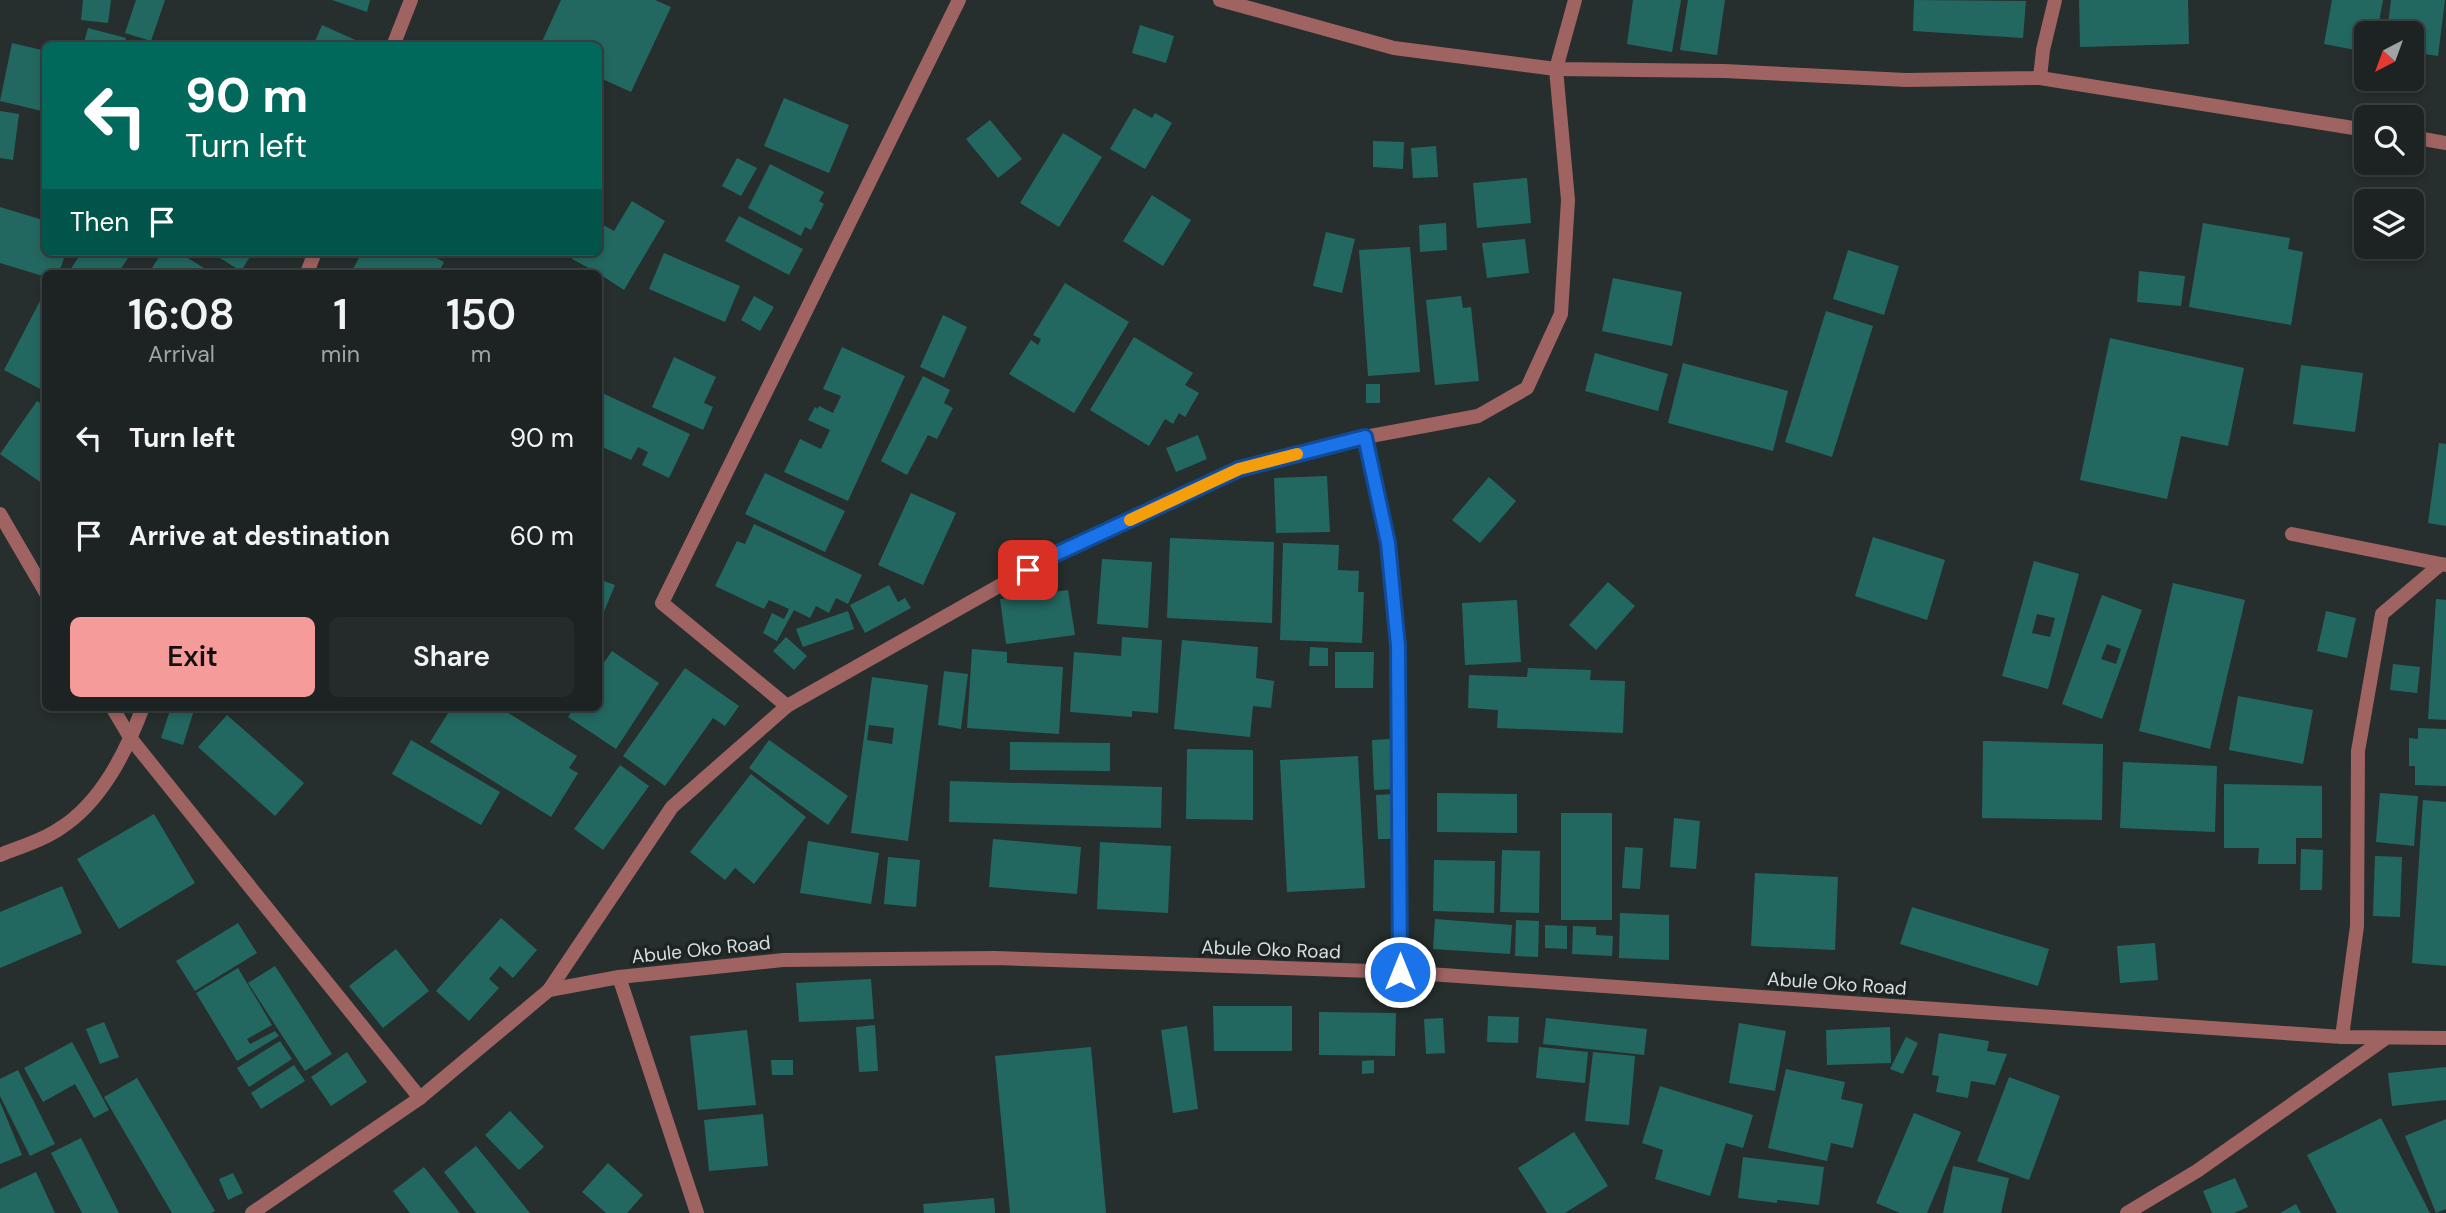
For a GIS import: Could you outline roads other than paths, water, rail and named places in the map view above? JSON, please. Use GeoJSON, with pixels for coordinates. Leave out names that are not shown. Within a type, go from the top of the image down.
{"type":"FeatureCollection","features":[{"type":"Feature","properties":{"kind":"street"},"geometry":{"type":"LineString","coordinates":[[395,42],[411,0]]}},
{"type":"Feature","properties":{"kind":"street"},"geometry":{"type":"LineString","coordinates":[[787,706],[662,603],[959,0]]}},
{"type":"Feature","properties":{"kind":"street"},"geometry":{"type":"LineString","coordinates":[[1220,0],[1394,48],[1556,69],[1724,71],[1906,80],[2040,78],[2354,128]]}},
{"type":"Feature","properties":{"kind":"street"},"geometry":{"type":"LineString","coordinates":[[549,990],[672,807],[787,706],[1052,556],[1239,469],[1365,437],[1478,416],[1527,388],[1561,314],[1568,200],[1556,69],[1575,0]]}},
{"type":"Feature","properties":{"kind":"street"},"geometry":{"type":"LineString","coordinates":[[2040,78],[2043,51],[2055,0]]}},
{"type":"Feature","properties":{"kind":"street"},"geometry":{"type":"LineString","coordinates":[[2424,139],[2446,143]]}},
{"type":"Feature","properties":{"kind":"street"},"geometry":{"type":"LineString","coordinates":[[1365,437],[1388,543],[1398,646],[1400,972]]}},
{"type":"Feature","properties":{"kind":"street"},"geometry":{"type":"LineString","coordinates":[[0,514],[42,586]]}},
{"type":"Feature","properties":{"kind":"street"},"geometry":{"type":"LineString","coordinates":[[2292,534],[2443,565]]}},
{"type":"Feature","properties":{"kind":"street"},"geometry":{"type":"LineString","coordinates":[[2343,1037],[2357,926],[2358,751],[2382,614],[2443,565]]}},
{"type":"Feature","properties":{"kind":"street"},"geometry":{"type":"LineString","coordinates":[[114,711],[131,739],[419,1098]]}},
{"type":"Feature","properties":{"kind":"street"},"geometry":{"type":"LineString","coordinates":[[0,855],[58,831],[88,808],[131,739],[142,711]]}},
{"type":"Feature","properties":{"kind":"street","name":"Abule Oko Road"},"geometry":{"type":"LineString","coordinates":[[253,1213],[419,1098],[549,990],[620,976],[783,960],[982,958],[1400,972],[2343,1037],[2446,1038]]}},
{"type":"Feature","properties":{"kind":"street"},"geometry":{"type":"LineString","coordinates":[[620,976],[697,1213]]}},
{"type":"Feature","properties":{"kind":"street"},"geometry":{"type":"LineString","coordinates":[[2127,1213],[2197,1171],[2386,1038]]}}]}
